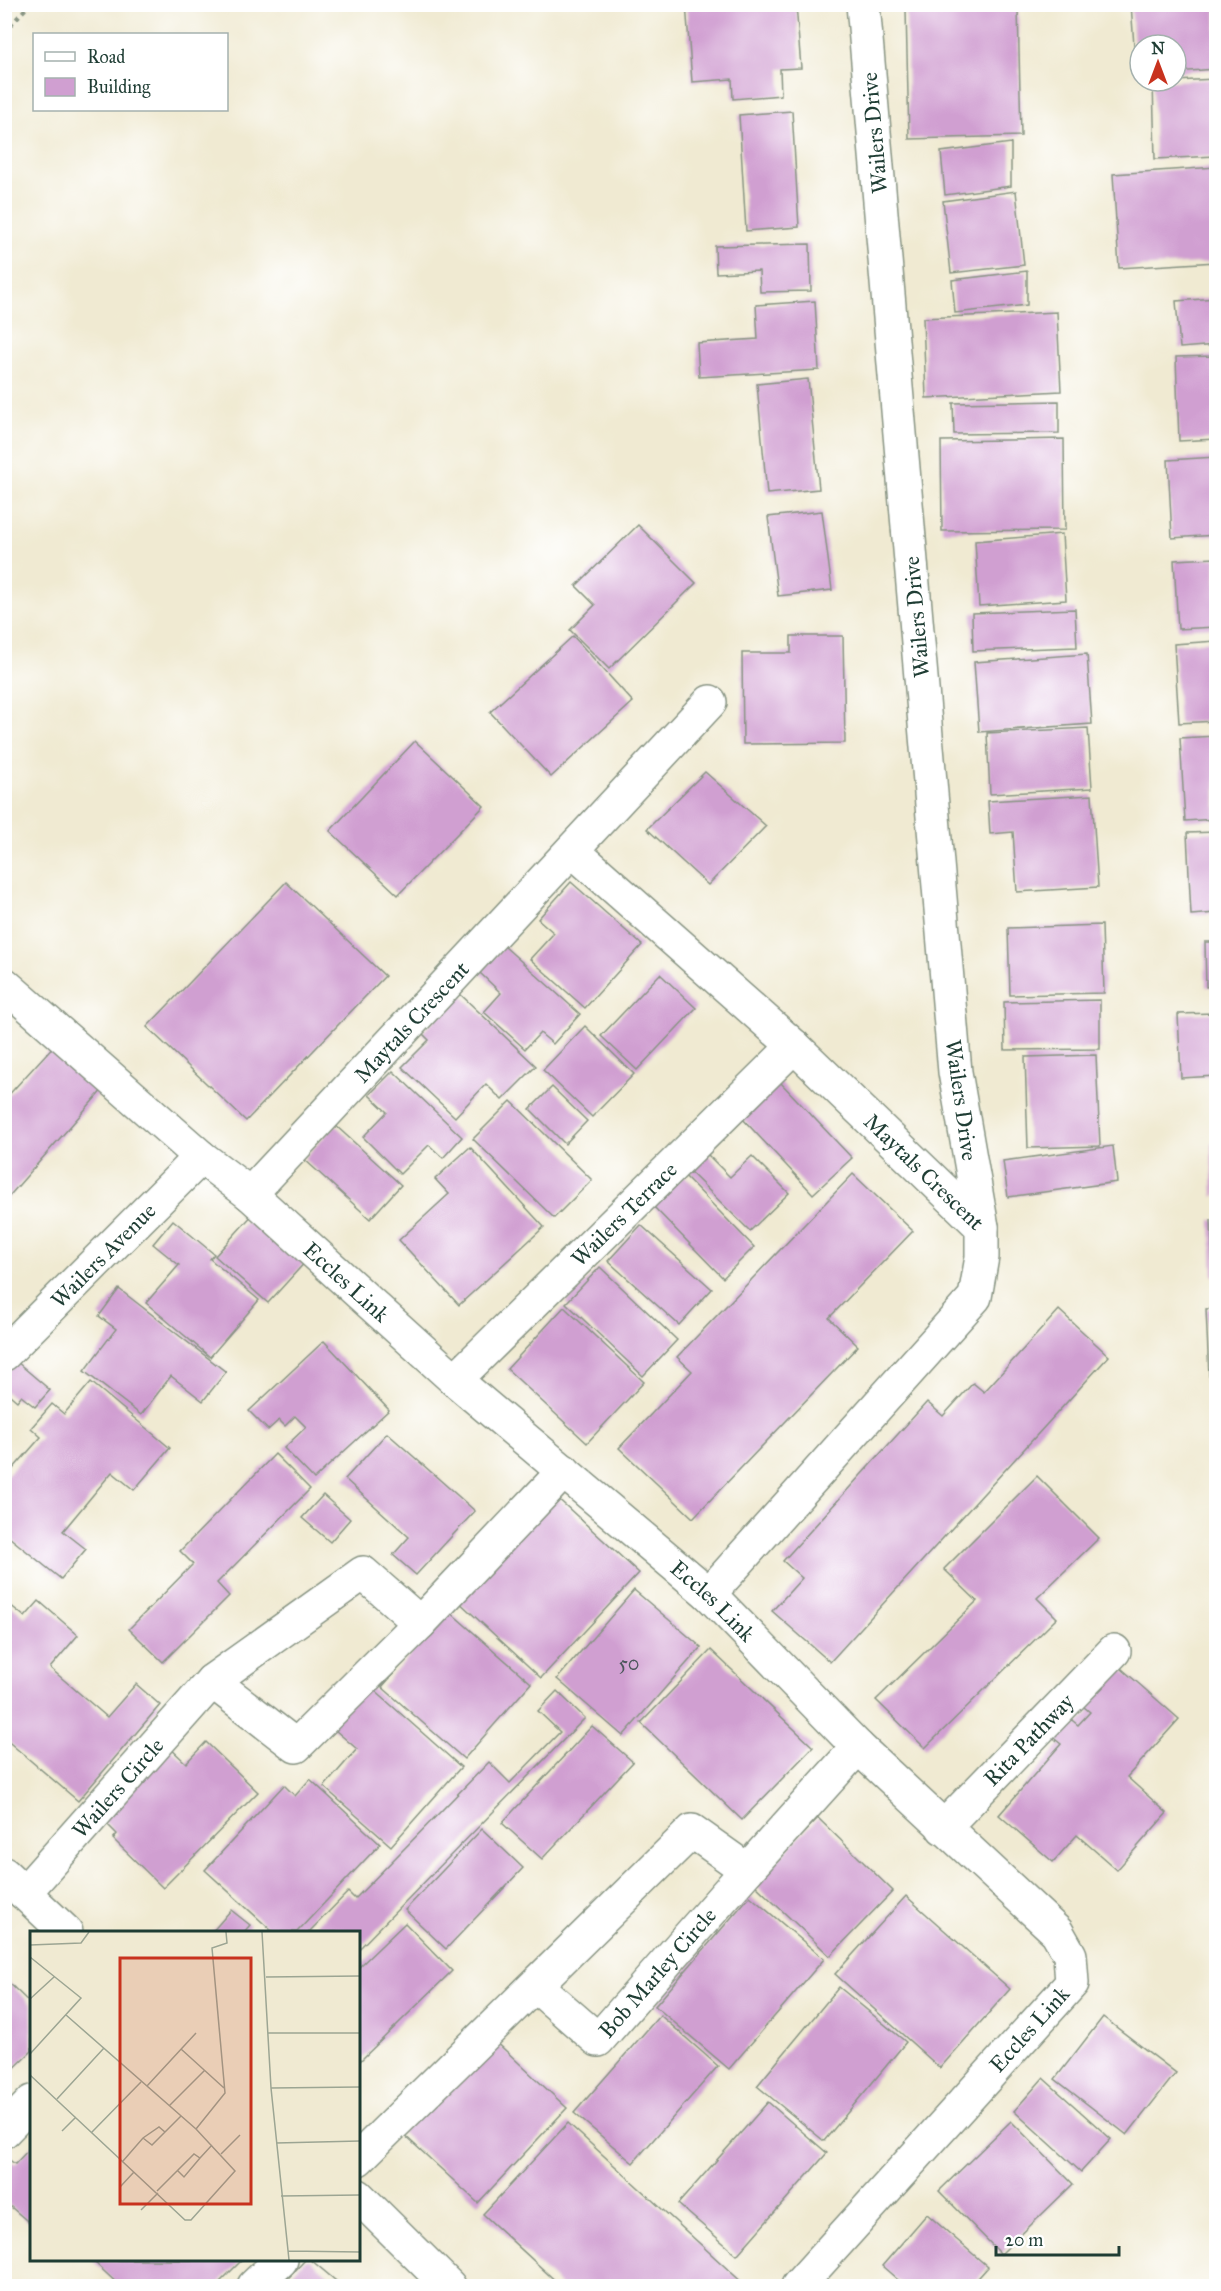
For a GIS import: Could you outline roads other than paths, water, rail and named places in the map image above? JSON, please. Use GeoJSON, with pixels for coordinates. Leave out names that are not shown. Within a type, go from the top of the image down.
{"type":"FeatureCollection","features":[{"type":"Feature","properties":{"kind":"street","name":"Wailers Drive"},"geometry":{"type":"LineString","coordinates":[[863,4],[955,1072],[982,1227]]}},
{"type":"Feature","properties":{"kind":"street","name":"Maytals Crescent"},"geometry":{"type":"LineString","coordinates":[[250,1194],[710,702]]}},
{"type":"Feature","properties":{"kind":"street","name":"Maytals Crescent"},"geometry":{"type":"LineString","coordinates":[[572,850],[794,1046],[982,1227],[982,1257],[975,1297],[709,1594]]}},
{"type":"Feature","properties":{"kind":"street","name":"Eccles Link"},"geometry":{"type":"LineString","coordinates":[[4,984],[201,1156],[250,1194],[455,1380],[709,1594],[858,1747],[1057,1932],[1070,1955],[1072,1983],[798,2286]]}},
{"type":"Feature","properties":{"kind":"street","name":"Wailers Terrace"},"geometry":{"type":"LineString","coordinates":[[455,1380],[794,1046]]}},
{"type":"Feature","properties":{"kind":"street","name":"Wailers Avenue"},"geometry":{"type":"LineString","coordinates":[[4,1354],[201,1156]]}},
{"type":"Feature","properties":{"kind":"street"},"geometry":{"type":"LineString","coordinates":[[212,1681],[296,1746],[420,1623],[564,1471]]}},
{"type":"Feature","properties":{"kind":"street","name":"Wailers Circle"},"geometry":{"type":"LineString","coordinates":[[14,1884],[212,1681],[363,1573],[420,1623]]}},
{"type":"Feature","properties":{"kind":"street","name":"Rita Pathway"},"geometry":{"type":"LineString","coordinates":[[943,1828],[1114,1651]]}},
{"type":"Feature","properties":{"kind":"street","name":"Bob Marley Circle"},"geometry":{"type":"LineString","coordinates":[[536,1986],[598,2040],[858,1747]]}},
{"type":"Feature","properties":{"kind":"street"},"geometry":{"type":"LineString","coordinates":[[360,2157],[692,1831],[747,1870]]}},
{"type":"Feature","properties":{"kind":"street"},"geometry":{"type":"LineString","coordinates":[[14,1884],[65,1931]]}},
{"type":"Feature","properties":{"kind":"street"},"geometry":{"type":"LineString","coordinates":[[4,2131],[30,2104]]}},
{"type":"Feature","properties":{"kind":"street"},"geometry":{"type":"LineString","coordinates":[[360,2198],[449,2286]]}},
{"type":"Feature","properties":{"kind":"street"},"geometry":{"type":"LineString","coordinates":[[254,2286],[279,2261]]}}]}
